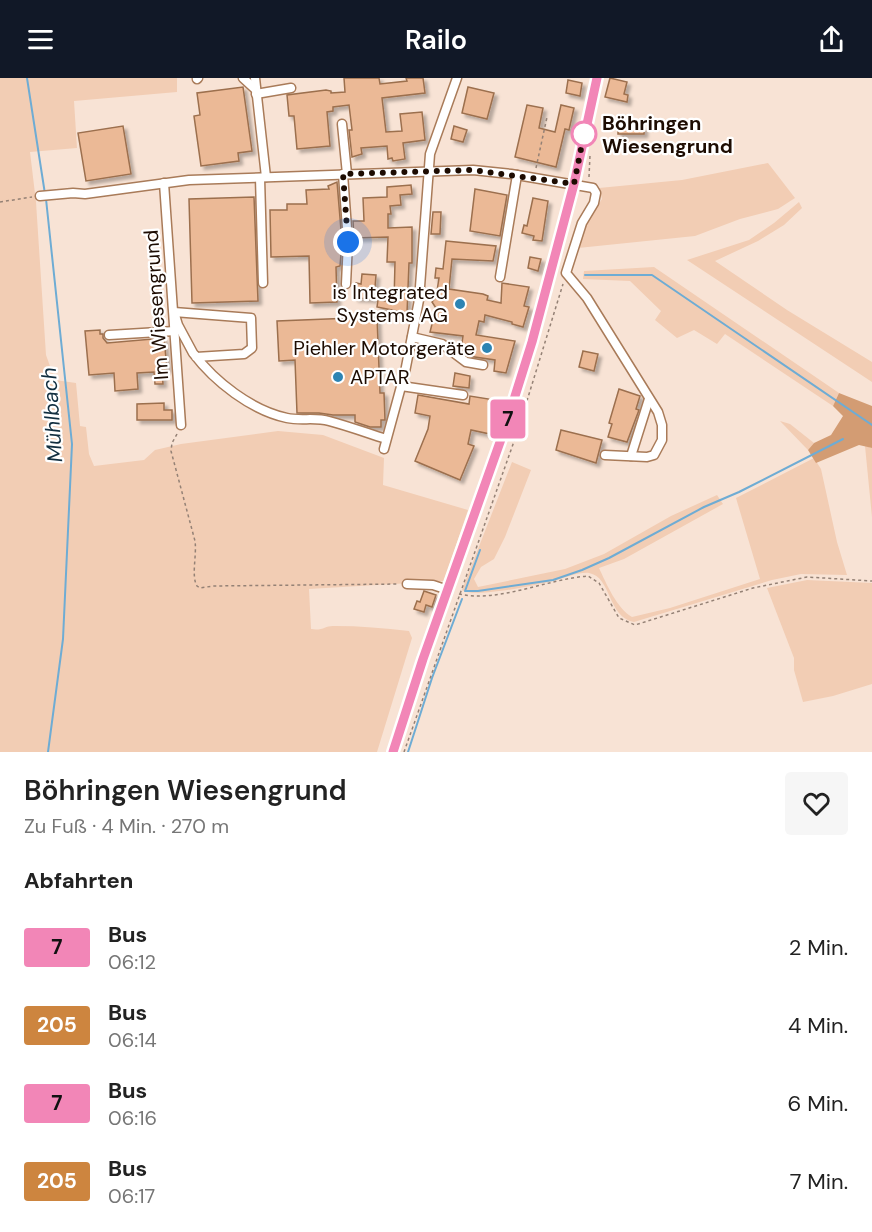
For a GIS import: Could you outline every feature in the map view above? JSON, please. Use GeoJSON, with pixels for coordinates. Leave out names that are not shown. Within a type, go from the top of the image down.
{"type":"FeatureCollection","features":[{"type":"Feature","properties":{"kind":"street"},"geometry":{"type":"LineString","coordinates":[[243,78],[256,92]]}},
{"type":"Feature","properties":{"kind":"street"},"geometry":{"type":"LineString","coordinates":[[255,78],[263,177],[263,283]]}},
{"type":"Feature","properties":{"kind":"street"},"geometry":{"type":"LineString","coordinates":[[384,449],[401,386],[419,300],[430,154],[457,78]]}},
{"type":"Feature","properties":{"kind":"street"},"geometry":{"type":"LineString","coordinates":[[393,752],[505,428],[532,342],[574,184],[597,78]]}},
{"type":"Feature","properties":{"kind":"street"},"geometry":{"type":"LineString","coordinates":[[256,92],[291,88]]}},
{"type":"Feature","properties":{"kind":"street"},"geometry":{"type":"LineString","coordinates":[[342,124],[348,242],[346,284]]}},
{"type":"Feature","properties":{"kind":"street"},"geometry":{"type":"LineString","coordinates":[[44,195],[85,194],[164,183],[263,177],[473,170],[590,187],[596,193],[594,203],[584,218],[566,273],[587,298],[662,424],[662,440],[654,455],[647,457],[605,455]]}},
{"type":"Feature","properties":{"kind":"street"},"geometry":{"type":"LineString","coordinates":[[500,277],[517,175]]}},
{"type":"Feature","properties":{"kind":"street","name":"Im Wiesengrund"},"geometry":{"type":"LineString","coordinates":[[164,183],[181,425]]}},
{"type":"Feature","properties":{"kind":"street"},"geometry":{"type":"LineString","coordinates":[[196,357],[244,354],[252,348],[251,318],[174,312],[181,331],[196,357],[217,381],[231,391],[273,414],[297,420],[326,420],[386,439]]}},
{"type":"Feature","properties":{"kind":"street"},"geometry":{"type":"LineString","coordinates":[[110,336],[175,331]]}},
{"type":"Feature","properties":{"kind":"street"},"geometry":{"type":"LineString","coordinates":[[412,337],[442,344],[466,362],[483,364]]}},
{"type":"Feature","properties":{"kind":"street"},"geometry":{"type":"LineString","coordinates":[[401,386],[463,395]]}},
{"type":"Feature","properties":{"kind":"street"},"geometry":{"type":"LineString","coordinates":[[631,456],[649,399]]}},
{"type":"Feature","properties":{"kind":"street"},"geometry":{"type":"LineString","coordinates":[[407,584],[433,585],[448,590]]}},
{"type":"Feature","properties":{"kind":"path"},"geometry":{"type":"LineString","coordinates":[[533,178],[548,117]]}},
{"type":"Feature","properties":{"kind":"path"},"geometry":{"type":"LineString","coordinates":[[0,202],[44,195]]}},
{"type":"Feature","properties":{"kind":"path"},"geometry":{"type":"LineString","coordinates":[[404,752],[516,433],[566,273]]}},
{"type":"Feature","properties":{"kind":"path"},"geometry":{"type":"LineString","coordinates":[[181,425],[172,443],[171,451],[195,541],[194,578],[196,586],[200,588],[407,584]]}},
{"type":"Feature","properties":{"kind":"path"},"geometry":{"type":"LineString","coordinates":[[459,594],[471,597],[502,593],[588,576],[599,583],[619,618],[635,625],[753,588],[807,577],[872,581]]}},
{"type":"Feature","properties":{"kind":"shaded area"},"geometry":{"type":"Polygon","coordinates":[[[0,78],[177,78],[177,92],[74,101],[77,148],[30,152],[36,202],[46,355],[55,380],[76,383],[80,426],[86,427],[89,454],[94,466],[144,460],[155,450],[181,444],[278,431],[323,435],[384,458],[383,485],[468,510],[444,581],[309,589],[311,629],[332,626],[381,628],[409,631],[412,638],[377,752],[0,752],[0,78]]]}},
{"type":"Feature","properties":{"kind":"shaded area"},"geometry":{"type":"Polygon","coordinates":[[[768,163],[795,198],[778,209],[740,219],[695,236],[578,248],[584,225],[602,199],[599,188],[682,180],[768,163]]]}},
{"type":"Feature","properties":{"kind":"shaded area"},"geometry":{"type":"Polygon","coordinates":[[[799,202],[802,208],[784,225],[758,241],[715,261],[787,310],[872,362],[872,382],[687,260],[749,240],[799,202]]]}},
{"type":"Feature","properties":{"kind":"shaded area"},"geometry":{"type":"Polygon","coordinates":[[[654,267],[839,393],[833,406],[725,334],[717,344],[694,330],[677,338],[655,320],[661,311],[630,281],[583,279],[584,271],[654,267]]]}},
{"type":"Feature","properties":{"kind":"shaded area"},"geometry":{"type":"Polygon","coordinates":[[[839,393],[872,406],[872,448],[859,445],[816,463],[808,450],[814,443],[831,435],[843,416],[833,406],[839,393]]]}},
{"type":"Feature","properties":{"kind":"shaded area"},"geometry":{"type":"Polygon","coordinates":[[[780,421],[790,424],[814,443],[808,450],[780,421]]]}},
{"type":"Feature","properties":{"kind":"shaded area"},"geometry":{"type":"Polygon","coordinates":[[[865,446],[872,448],[872,517],[865,446]]]}},
{"type":"Feature","properties":{"kind":"shaded area"},"geometry":{"type":"Polygon","coordinates":[[[814,458],[821,469],[837,542],[847,575],[801,574],[772,580],[634,622],[625,619],[619,613],[602,582],[589,573],[508,590],[480,593],[462,590],[512,462],[531,470],[494,559],[481,567],[474,579],[478,587],[565,569],[604,554],[671,516],[717,495],[723,504],[624,559],[599,568],[617,602],[632,617],[670,608],[760,579],[736,498],[814,458]]]}},
{"type":"Feature","properties":{"kind":"shaded area"},"geometry":{"type":"Polygon","coordinates":[[[807,580],[872,583],[872,684],[803,702],[794,670],[794,658],[767,588],[807,580]]]}},
{"type":"Feature","properties":{"kind":"building"},"geometry":{"type":"Polygon","coordinates":[[[344,78],[379,78],[380,84],[407,81],[406,78],[423,78],[425,93],[382,98],[386,132],[402,131],[400,114],[422,112],[425,140],[403,143],[405,159],[393,161],[392,158],[388,159],[387,146],[361,148],[362,154],[352,157],[349,105],[333,107],[333,111],[327,112],[330,146],[297,149],[294,116],[289,116],[287,95],[326,90],[331,93],[345,92],[344,78]]]}},
{"type":"Feature","properties":{"kind":"building"},"geometry":{"type":"Polygon","coordinates":[[[610,78],[627,82],[624,94],[628,95],[627,102],[605,97],[610,78]]]}},
{"type":"Feature","properties":{"kind":"building"},"geometry":{"type":"Polygon","coordinates":[[[568,80],[582,83],[580,96],[566,93],[568,80]]]}},
{"type":"Feature","properties":{"kind":"building"},"geometry":{"type":"Polygon","coordinates":[[[243,87],[252,151],[238,153],[239,161],[201,166],[194,116],[200,115],[197,93],[243,87]]]}},
{"type":"Feature","properties":{"kind":"building"},"geometry":{"type":"Polygon","coordinates":[[[468,87],[494,93],[487,119],[462,113],[468,87]]]}},
{"type":"Feature","properties":{"kind":"building"},"geometry":{"type":"Polygon","coordinates":[[[527,105],[543,108],[539,128],[555,132],[561,105],[574,108],[569,130],[565,129],[556,167],[515,157],[527,105]]]}},
{"type":"Feature","properties":{"kind":"building"},"geometry":{"type":"Polygon","coordinates":[[[618,123],[631,124],[630,128],[644,127],[644,134],[618,134],[618,123]]]}},
{"type":"Feature","properties":{"kind":"building"},"geometry":{"type":"Polygon","coordinates":[[[123,126],[131,174],[86,181],[78,133],[123,126]]]}},
{"type":"Feature","properties":{"kind":"building"},"geometry":{"type":"Polygon","coordinates":[[[454,126],[467,130],[463,142],[451,139],[454,126]]]}},
{"type":"Feature","properties":{"kind":"building"},"geometry":{"type":"Polygon","coordinates":[[[337,182],[342,242],[340,266],[336,267],[337,302],[310,303],[309,256],[271,257],[270,210],[287,210],[287,204],[307,204],[306,190],[329,189],[328,186],[337,182]]]}},
{"type":"Feature","properties":{"kind":"building"},"geometry":{"type":"Polygon","coordinates":[[[411,185],[412,194],[400,195],[401,205],[390,206],[391,214],[388,214],[388,228],[412,227],[412,263],[409,263],[407,313],[377,307],[378,300],[394,302],[395,262],[387,262],[388,237],[354,238],[353,221],[364,221],[363,198],[387,197],[387,187],[411,185]]]}},
{"type":"Feature","properties":{"kind":"building"},"geometry":{"type":"Polygon","coordinates":[[[475,189],[507,195],[500,236],[470,231],[475,189]]]}},
{"type":"Feature","properties":{"kind":"building"},"geometry":{"type":"Polygon","coordinates":[[[254,197],[258,301],[192,303],[189,199],[254,197]]]}},
{"type":"Feature","properties":{"kind":"building"},"geometry":{"type":"Polygon","coordinates":[[[533,198],[548,201],[542,241],[533,240],[534,236],[522,233],[524,225],[527,226],[533,198]]]}},
{"type":"Feature","properties":{"kind":"building"},"geometry":{"type":"Polygon","coordinates":[[[433,212],[441,212],[440,234],[431,234],[433,212]]]}},
{"type":"Feature","properties":{"kind":"building"},"geometry":{"type":"Polygon","coordinates":[[[446,241],[496,246],[493,261],[452,259],[449,289],[483,294],[488,296],[487,300],[501,303],[502,283],[529,287],[524,306],[529,307],[523,327],[485,315],[484,322],[479,321],[476,335],[515,341],[506,373],[494,371],[495,360],[468,356],[461,350],[463,336],[430,332],[436,308],[432,302],[436,297],[439,278],[435,278],[436,268],[443,269],[446,241]]]}},
{"type":"Feature","properties":{"kind":"building"},"geometry":{"type":"Polygon","coordinates":[[[530,257],[541,259],[538,271],[528,268],[530,257]]]}},
{"type":"Feature","properties":{"kind":"building"},"geometry":{"type":"Polygon","coordinates":[[[362,274],[376,275],[374,299],[355,298],[356,283],[361,284],[362,274]]]}},
{"type":"Feature","properties":{"kind":"building","name":"APTAR"},"geometry":{"type":"Polygon","coordinates":[[[377,317],[380,393],[384,393],[385,420],[381,420],[381,427],[370,427],[355,422],[355,415],[297,413],[295,360],[279,361],[277,321],[377,317]]]}},
{"type":"Feature","properties":{"kind":"building"},"geometry":{"type":"Polygon","coordinates":[[[100,330],[100,334],[103,334],[107,343],[164,338],[167,369],[162,369],[163,384],[155,384],[154,372],[137,373],[138,389],[115,391],[114,373],[89,375],[85,331],[100,330]]]}},
{"type":"Feature","properties":{"kind":"building"},"geometry":{"type":"Polygon","coordinates":[[[583,351],[598,354],[594,371],[579,367],[583,351]]]}},
{"type":"Feature","properties":{"kind":"building"},"geometry":{"type":"Polygon","coordinates":[[[455,373],[470,376],[469,388],[453,386],[455,373]]]}},
{"type":"Feature","properties":{"kind":"building"},"geometry":{"type":"Polygon","coordinates":[[[619,389],[640,396],[636,409],[639,410],[627,442],[608,437],[612,424],[609,423],[619,389]]]}},
{"type":"Feature","properties":{"kind":"building"},"geometry":{"type":"Polygon","coordinates":[[[418,395],[469,404],[470,396],[495,400],[490,434],[471,430],[468,444],[474,446],[460,480],[415,461],[428,429],[430,416],[415,413],[418,395]]]}},
{"type":"Feature","properties":{"kind":"building"},"geometry":{"type":"Polygon","coordinates":[[[164,403],[164,410],[172,410],[172,420],[137,420],[137,404],[164,403]]]}},
{"type":"Feature","properties":{"kind":"building"},"geometry":{"type":"Polygon","coordinates":[[[561,430],[602,440],[596,463],[556,450],[561,430]]]}},
{"type":"Feature","properties":{"kind":"building"},"geometry":{"type":"Polygon","coordinates":[[[424,591],[436,595],[432,607],[426,605],[424,612],[414,609],[417,601],[420,602],[424,591]]]}},
{"type":"Feature","properties":{"kind":"waterway","name":"Mühlbach"},"geometry":{"type":"LineString","coordinates":[[27,78],[45,194]]}},
{"type":"Feature","properties":{"kind":"waterway","name":"Mühlbach"},"geometry":{"type":"LineString","coordinates":[[46,199],[72,444],[63,639],[48,752]]}},
{"type":"Feature","properties":{"kind":"waterway"},"geometry":{"type":"LineString","coordinates":[[585,275],[652,275],[872,425]]}},
{"type":"Feature","properties":{"kind":"waterway"},"geometry":{"type":"LineString","coordinates":[[480,550],[465,591],[553,580],[609,558],[704,507],[739,492],[843,439]]}},
{"type":"Feature","properties":{"kind":"waterway"},"geometry":{"type":"LineString","coordinates":[[408,752],[432,678],[462,599]]}},
{"type":"Feature","properties":{"kind":"bus line","name":"7"},"geometry":{"type":"LineString","coordinates":[[393,752],[423,659],[505,428],[532,342],[574,184],[588,110],[597,78]]}},
{"type":"Feature","properties":{"kind":"place","name":"Böhringen Wiesengrund"},"geometry":{"type":"Point","coordinates":[584,134]}},
{"type":"Feature","properties":{"kind":"place","name":"is Integrated Systems AG"},"geometry":{"type":"Point","coordinates":[460,304]}},
{"type":"Feature","properties":{"kind":"place","name":"Piehler Motorgeräte"},"geometry":{"type":"Point","coordinates":[487,348]}},
{"type":"Feature","properties":{"kind":"place","name":"APTAR"},"geometry":{"type":"Point","coordinates":[338,377]}},
{"type":"Feature","properties":{"kind":"route"},"geometry":{"type":"LineString","coordinates":[[348,242],[343,174],[473,170],[574,184],[584,134]]}}]}
